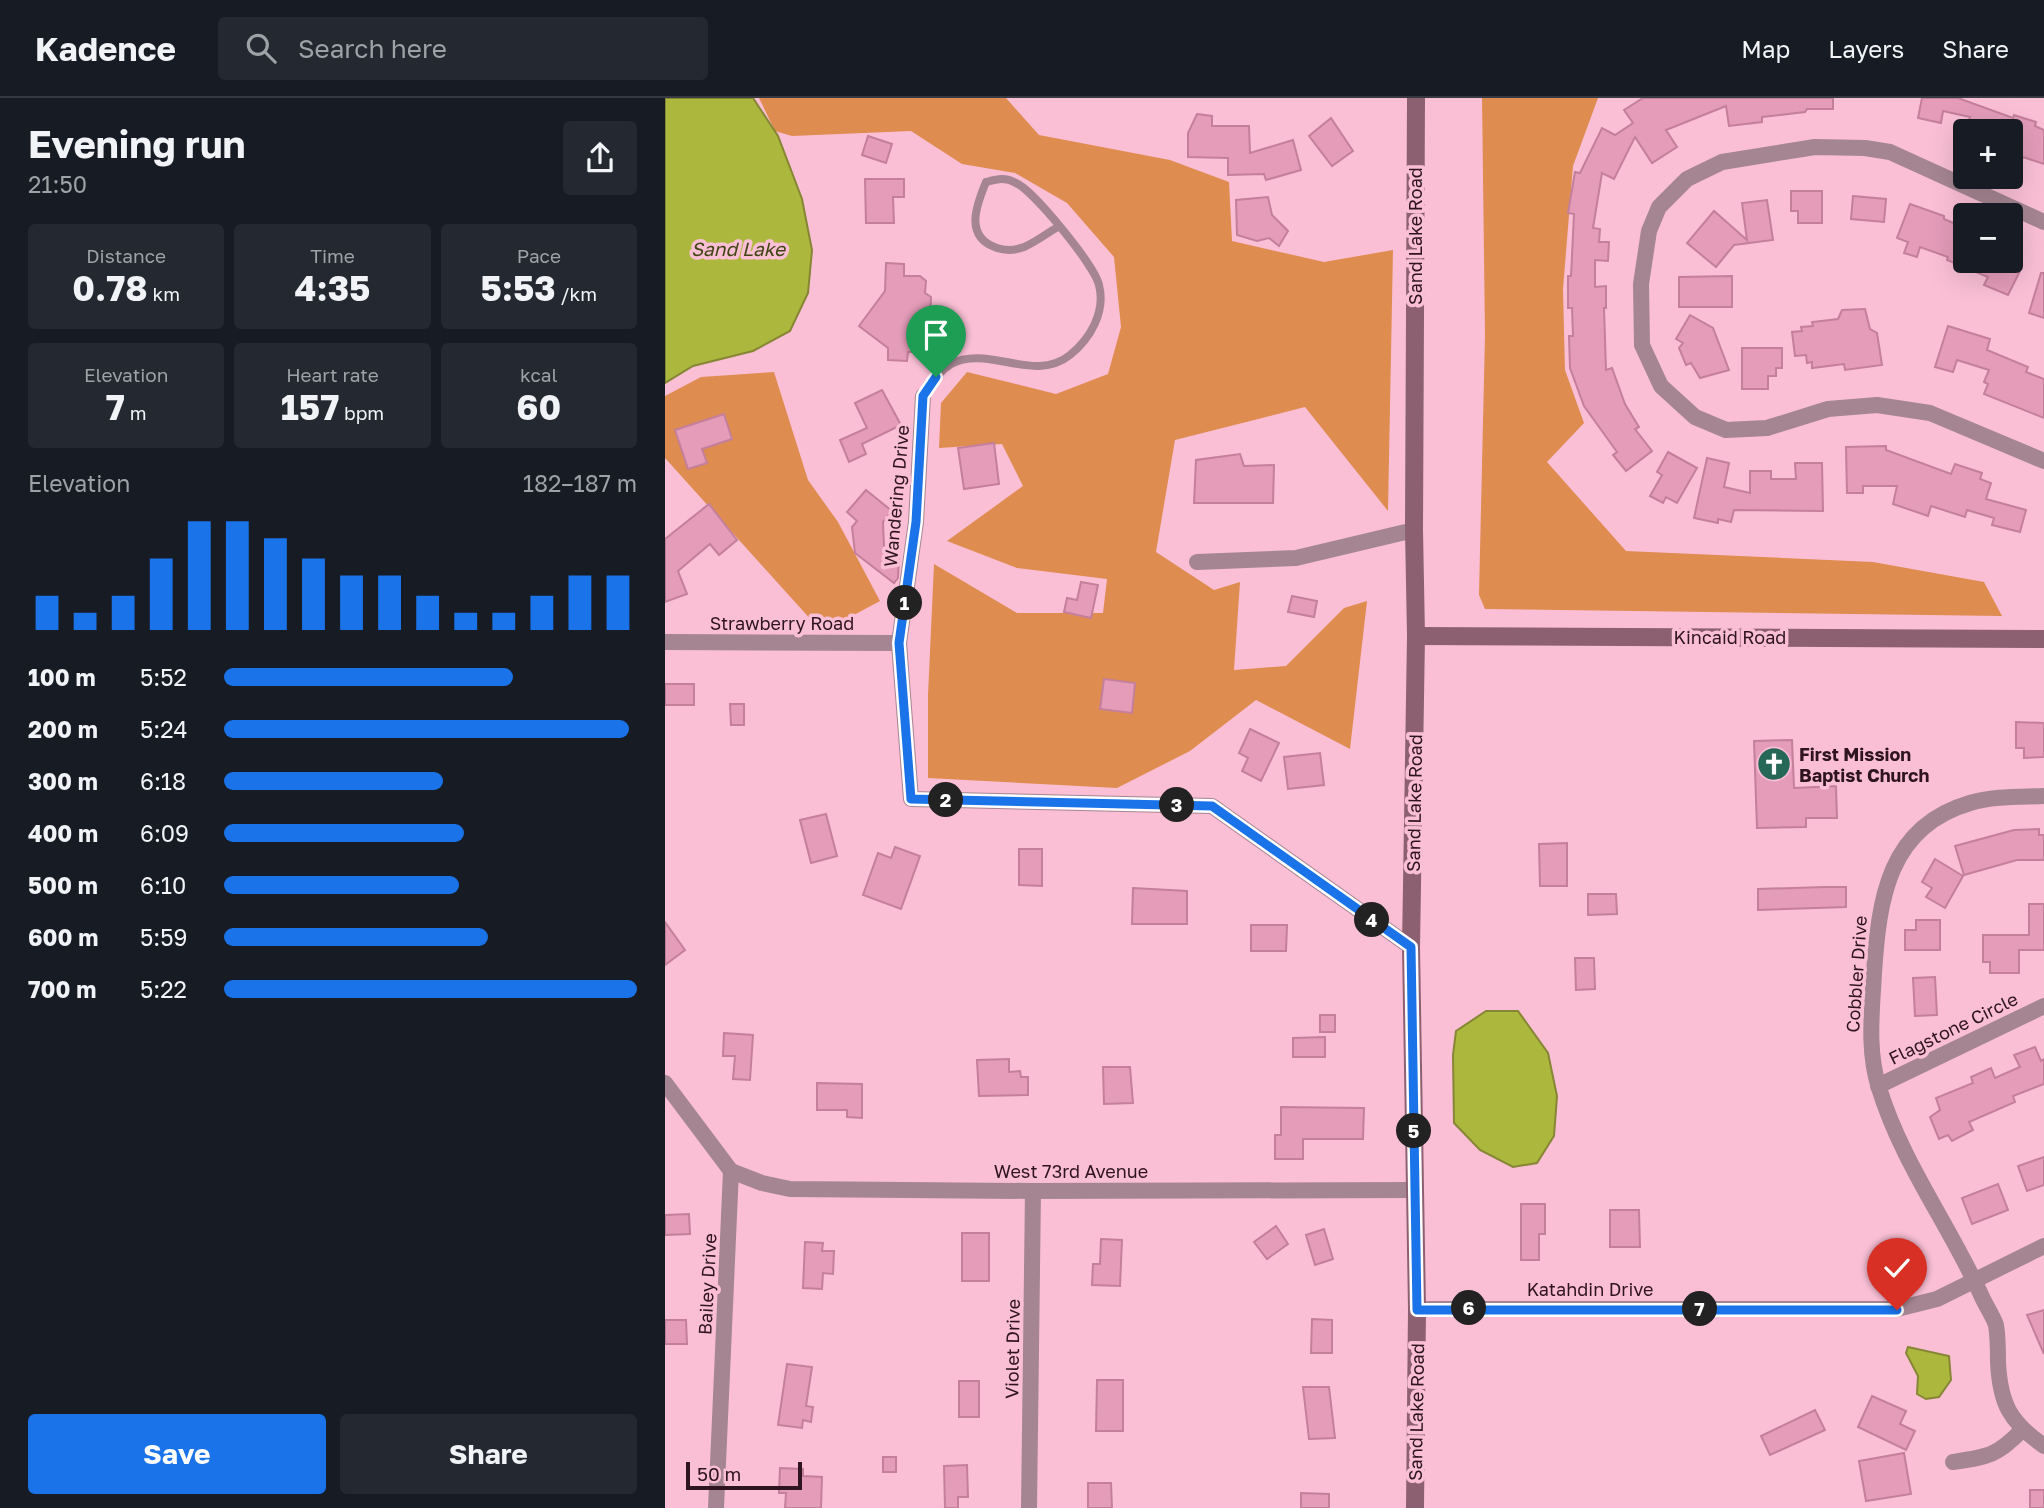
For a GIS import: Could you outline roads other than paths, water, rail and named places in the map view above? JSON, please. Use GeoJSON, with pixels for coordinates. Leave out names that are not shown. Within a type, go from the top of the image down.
{"type":"FeatureCollection","features":[{"type":"Feature","properties":{"kind":"main road","name":"Sand Lake Road"},"geometry":{"type":"LineString","coordinates":[[1415,1508],[1417,1310],[1411,947],[1416,636],[1416,98]]}},
{"type":"Feature","properties":{"kind":"main road","name":"Kincaid Road"},"geometry":{"type":"LineString","coordinates":[[1416,636],[2044,639]]}},
{"type":"Feature","properties":{"kind":"street"},"geometry":{"type":"LineString","coordinates":[[2044,222],[1890,152],[1865,148],[1815,147],[1788,151],[1722,162],[1687,179],[1659,207],[1649,231],[1641,284],[1642,345],[1661,386],[1695,417],[1726,430],[1767,428],[1828,409],[1877,405],[1930,413],[2044,461]]}},
{"type":"Feature","properties":{"kind":"street","name":"Wandering Drive"},"geometry":{"type":"LineString","coordinates":[[923,396],[916,522],[899,643],[911,799],[1212,806],[1411,947]]}},
{"type":"Feature","properties":{"kind":"street"},"geometry":{"type":"LineString","coordinates":[[1197,562],[1296,558],[1414,530]]}},
{"type":"Feature","properties":{"kind":"street","name":"Strawberry Road"},"geometry":{"type":"LineString","coordinates":[[665,642],[899,643]]}},
{"type":"Feature","properties":{"kind":"street","name":"Cobbler Drive"},"geometry":{"type":"LineString","coordinates":[[2022,1430],[2006,1407],[1999,1378],[1996,1325],[1896,1136],[1878,1086],[1870,1044],[1880,906],[1899,857],[1913,836],[1938,816],[1972,803],[2010,797],[2044,796]]}},
{"type":"Feature","properties":{"kind":"street","name":"Flagstone Circle"},"geometry":{"type":"LineString","coordinates":[[1878,1086],[2044,1006]]}},
{"type":"Feature","properties":{"kind":"street"},"geometry":{"type":"LineString","coordinates":[[665,1083],[731,1171]]}},
{"type":"Feature","properties":{"kind":"street","name":"West 73rd Avenue"},"geometry":{"type":"LineString","coordinates":[[731,1171],[762,1183],[790,1189],[1414,1190]]}},
{"type":"Feature","properties":{"kind":"street","name":"Bailey Drive"},"geometry":{"type":"LineString","coordinates":[[716,1508],[731,1171]]}},
{"type":"Feature","properties":{"kind":"street","name":"Violet Drive"},"geometry":{"type":"LineString","coordinates":[[1029,1508],[1033,1191]]}},
{"type":"Feature","properties":{"kind":"street","name":"Katahdin Drive"},"geometry":{"type":"LineString","coordinates":[[1417,1310],[1897,1310],[1937,1299],[2044,1247]]}},
{"type":"Feature","properties":{"kind":"street"},"geometry":{"type":"LineString","coordinates":[[1953,1462],[1985,1458],[2005,1448],[2022,1430],[2044,1446]]}},
{"type":"Feature","properties":{"kind":"lane","name":"Wandering Drive"},"geometry":{"type":"LineString","coordinates":[[923,396],[936,377],[951,364],[970,358],[1022,366],[1045,365],[1067,358],[1087,340],[1100,311],[1100,286],[1091,265],[1058,226],[1019,184],[1002,178],[986,182],[975,216],[978,234],[988,245],[1006,250],[1024,247],[1058,226]]}},
{"type":"Feature","properties":{"kind":"water","name":"Sand Lake"},"geometry":{"type":"Polygon","coordinates":[[[665,98],[753,98],[778,136],[802,199],[812,250],[808,293],[790,331],[753,351],[693,366],[665,383],[665,98]]]}},
{"type":"Feature","properties":{"kind":"water"},"geometry":{"type":"Polygon","coordinates":[[[1486,1011],[1518,1011],[1548,1053],[1557,1096],[1554,1136],[1537,1163],[1513,1167],[1480,1150],[1454,1123],[1453,1055],[1456,1031],[1486,1011]]]}},
{"type":"Feature","properties":{"kind":"water"},"geometry":{"type":"Polygon","coordinates":[[[1908,1347],[1949,1356],[1951,1380],[1939,1397],[1926,1399],[1917,1394],[1918,1376],[1906,1353],[1908,1347]]]}},
{"type":"Feature","properties":{"kind":"place","name":"First Mission Baptist Church"},"geometry":{"type":"Point","coordinates":[1774,764]}}]}
